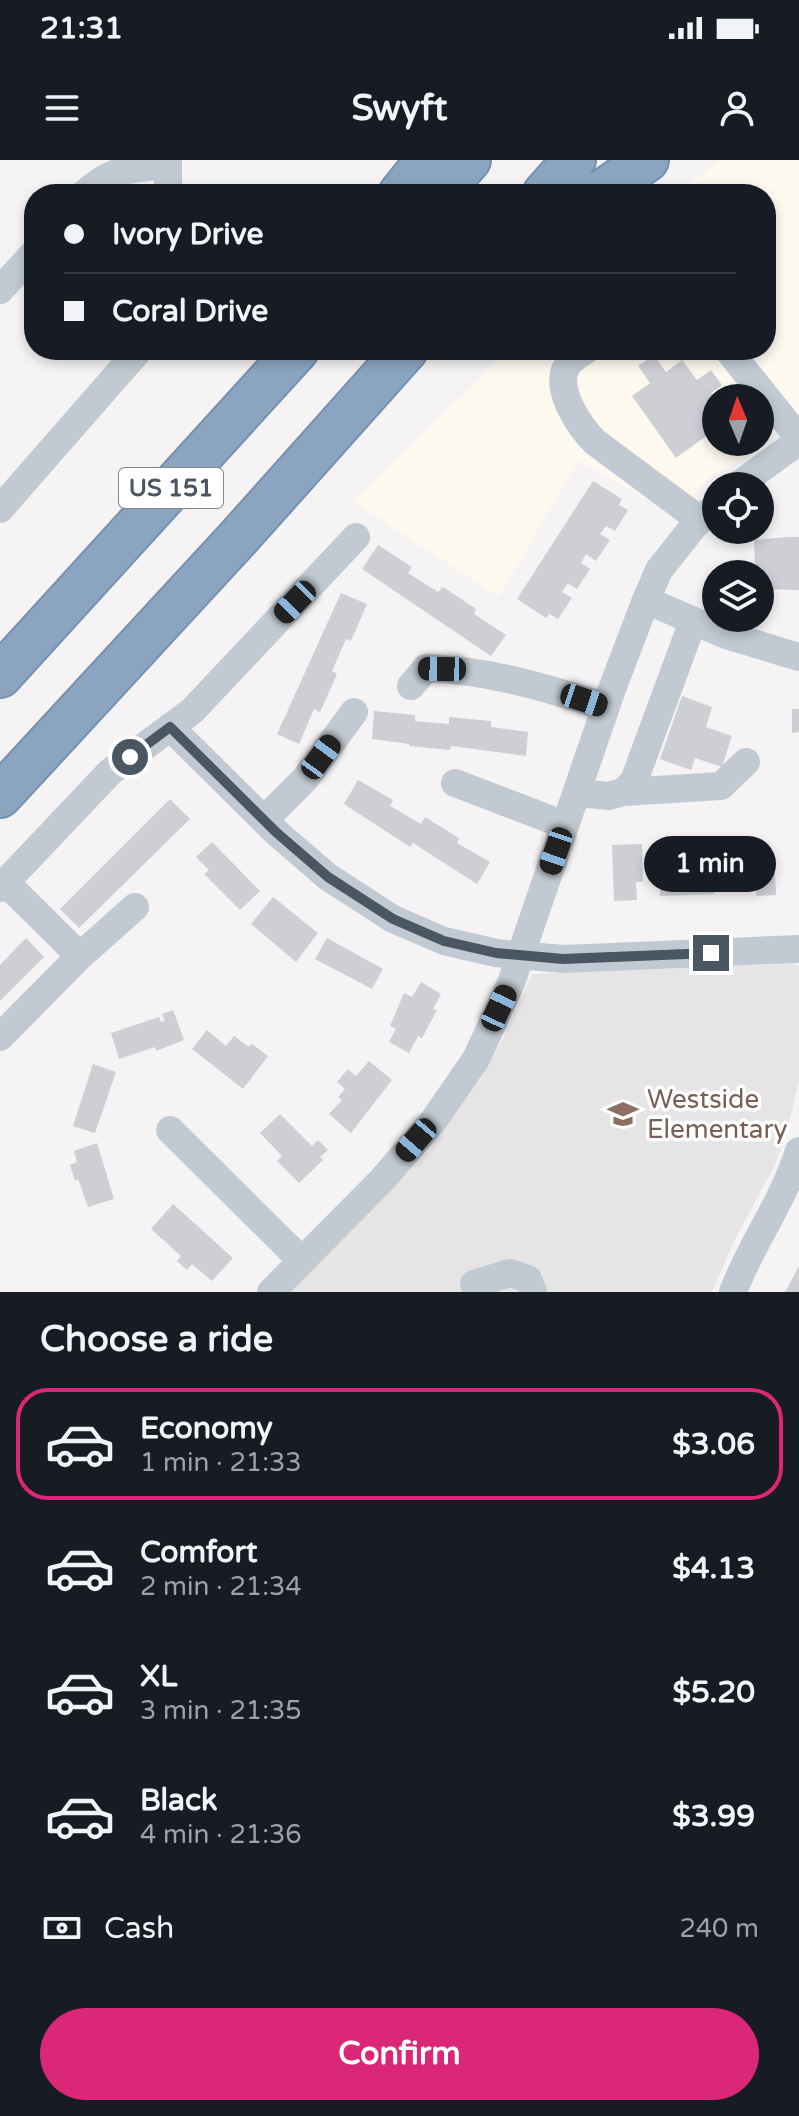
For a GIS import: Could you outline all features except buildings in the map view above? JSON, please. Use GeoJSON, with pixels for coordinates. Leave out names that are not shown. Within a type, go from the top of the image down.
{"type":"FeatureCollection","features":[{"type":"Feature","properties":{"kind":"highway"},"geometry":{"type":"LineString","coordinates":[[408,184],[427,160]]}},
{"type":"Feature","properties":{"kind":"highway"},"geometry":{"type":"LineString","coordinates":[[447,184],[469,160]]}},
{"type":"Feature","properties":{"kind":"highway"},"geometry":{"type":"LineString","coordinates":[[553,184],[574,160]]}},
{"type":"Feature","properties":{"kind":"highway"},"geometry":{"type":"LineString","coordinates":[[613,184],[647,160]]}},
{"type":"Feature","properties":{"kind":"highway"},"geometry":{"type":"LineString","coordinates":[[46,626],[264,360]]}},
{"type":"Feature","properties":{"kind":"highway","name":"US 151"},"geometry":{"type":"LineString","coordinates":[[0,676],[288,360]]}},
{"type":"Feature","properties":{"kind":"highway","name":"US 151"},"geometry":{"type":"LineString","coordinates":[[0,796],[397,360]]}},
{"type":"Feature","properties":{"kind":"highway"},"geometry":{"type":"LineString","coordinates":[[290,480],[413,360]]}},
{"type":"Feature","properties":{"kind":"street"},"geometry":{"type":"LineString","coordinates":[[95,184],[118,170],[168,163],[168,184]]}},
{"type":"Feature","properties":{"kind":"street"},"geometry":{"type":"LineString","coordinates":[[0,290],[24,264]]}},
{"type":"Feature","properties":{"kind":"street"},"geometry":{"type":"LineString","coordinates":[[0,509],[130,360]]}},
{"type":"Feature","properties":{"kind":"street"},"geometry":{"type":"LineString","coordinates":[[572,360],[564,372],[564,384],[580,428],[595,442],[702,509]]}},
{"type":"Feature","properties":{"kind":"street"},"geometry":{"type":"LineString","coordinates":[[735,360],[796,448],[759,472]]}},
{"type":"Feature","properties":{"kind":"street"},"geometry":{"type":"LineString","coordinates":[[271,1292],[382,1180],[434,1120],[476,1059],[511,983],[646,600],[659,570],[702,520]]}},
{"type":"Feature","properties":{"kind":"street"},"geometry":{"type":"LineString","coordinates":[[80,956],[3,885],[110,772],[192,711],[356,537]]}},
{"type":"Feature","properties":{"kind":"street"},"geometry":{"type":"LineString","coordinates":[[646,600],[726,635],[799,657]]}},
{"type":"Feature","properties":{"kind":"street"},"geometry":{"type":"LineString","coordinates":[[623,792],[634,781],[693,621]]}},
{"type":"Feature","properties":{"kind":"street"},"geometry":{"type":"LineString","coordinates":[[411,686],[426,668],[442,669],[535,684],[606,707]]}},
{"type":"Feature","properties":{"kind":"street"},"geometry":{"type":"LineString","coordinates":[[264,820],[305,779],[354,712]]}},
{"type":"Feature","properties":{"kind":"street"},"geometry":{"type":"LineString","coordinates":[[170,727],[264,820],[328,877],[393,919],[444,941],[496,953],[563,959],[799,949]]}},
{"type":"Feature","properties":{"kind":"street"},"geometry":{"type":"LineString","coordinates":[[576,793],[609,796],[623,792],[721,786],[746,762]]}},
{"type":"Feature","properties":{"kind":"street"},"geometry":{"type":"LineString","coordinates":[[455,783],[565,825]]}},
{"type":"Feature","properties":{"kind":"street"},"geometry":{"type":"LineString","coordinates":[[0,1037],[80,956],[135,907]]}},
{"type":"Feature","properties":{"kind":"street"},"geometry":{"type":"LineString","coordinates":[[170,1130],[302,1261]]}},
{"type":"Feature","properties":{"kind":"street"},"geometry":{"type":"LineString","coordinates":[[733,1292],[788,1184],[799,1151]]}},
{"type":"Feature","properties":{"kind":"street"},"geometry":{"type":"LineString","coordinates":[[474,1284],[510,1273],[528,1279],[533,1292]]}},
{"type":"Feature","properties":{"kind":"shaded area"},"geometry":{"type":"Polygon","coordinates":[[[722,160],[799,160],[799,416],[774,434],[774,384],[702,384],[702,456],[742,456],[720,472],[702,472],[702,487],[674,513],[578,461],[499,597],[354,502],[498,360],[776,360],[776,184],[689,184],[722,160]]]}},
{"type":"Feature","properties":{"kind":"shaded area","name":"Westside Elementary"},"geometry":{"type":"Polygon","coordinates":[[[799,966],[799,1080],[786,1137],[712,1292],[289,1292],[429,1151],[481,1077],[504,1037],[532,974],[799,966]]]}},
{"type":"Feature","properties":{"kind":"place","name":"Westside Elementary"},"geometry":{"type":"Point","coordinates":[623,1114]}},
{"type":"Feature","properties":{"kind":"route"},"geometry":{"type":"LineString","coordinates":[[130,757],[170,727],[277,833],[328,877],[393,919],[444,941],[496,953],[563,959],[711,953]]}}]}
